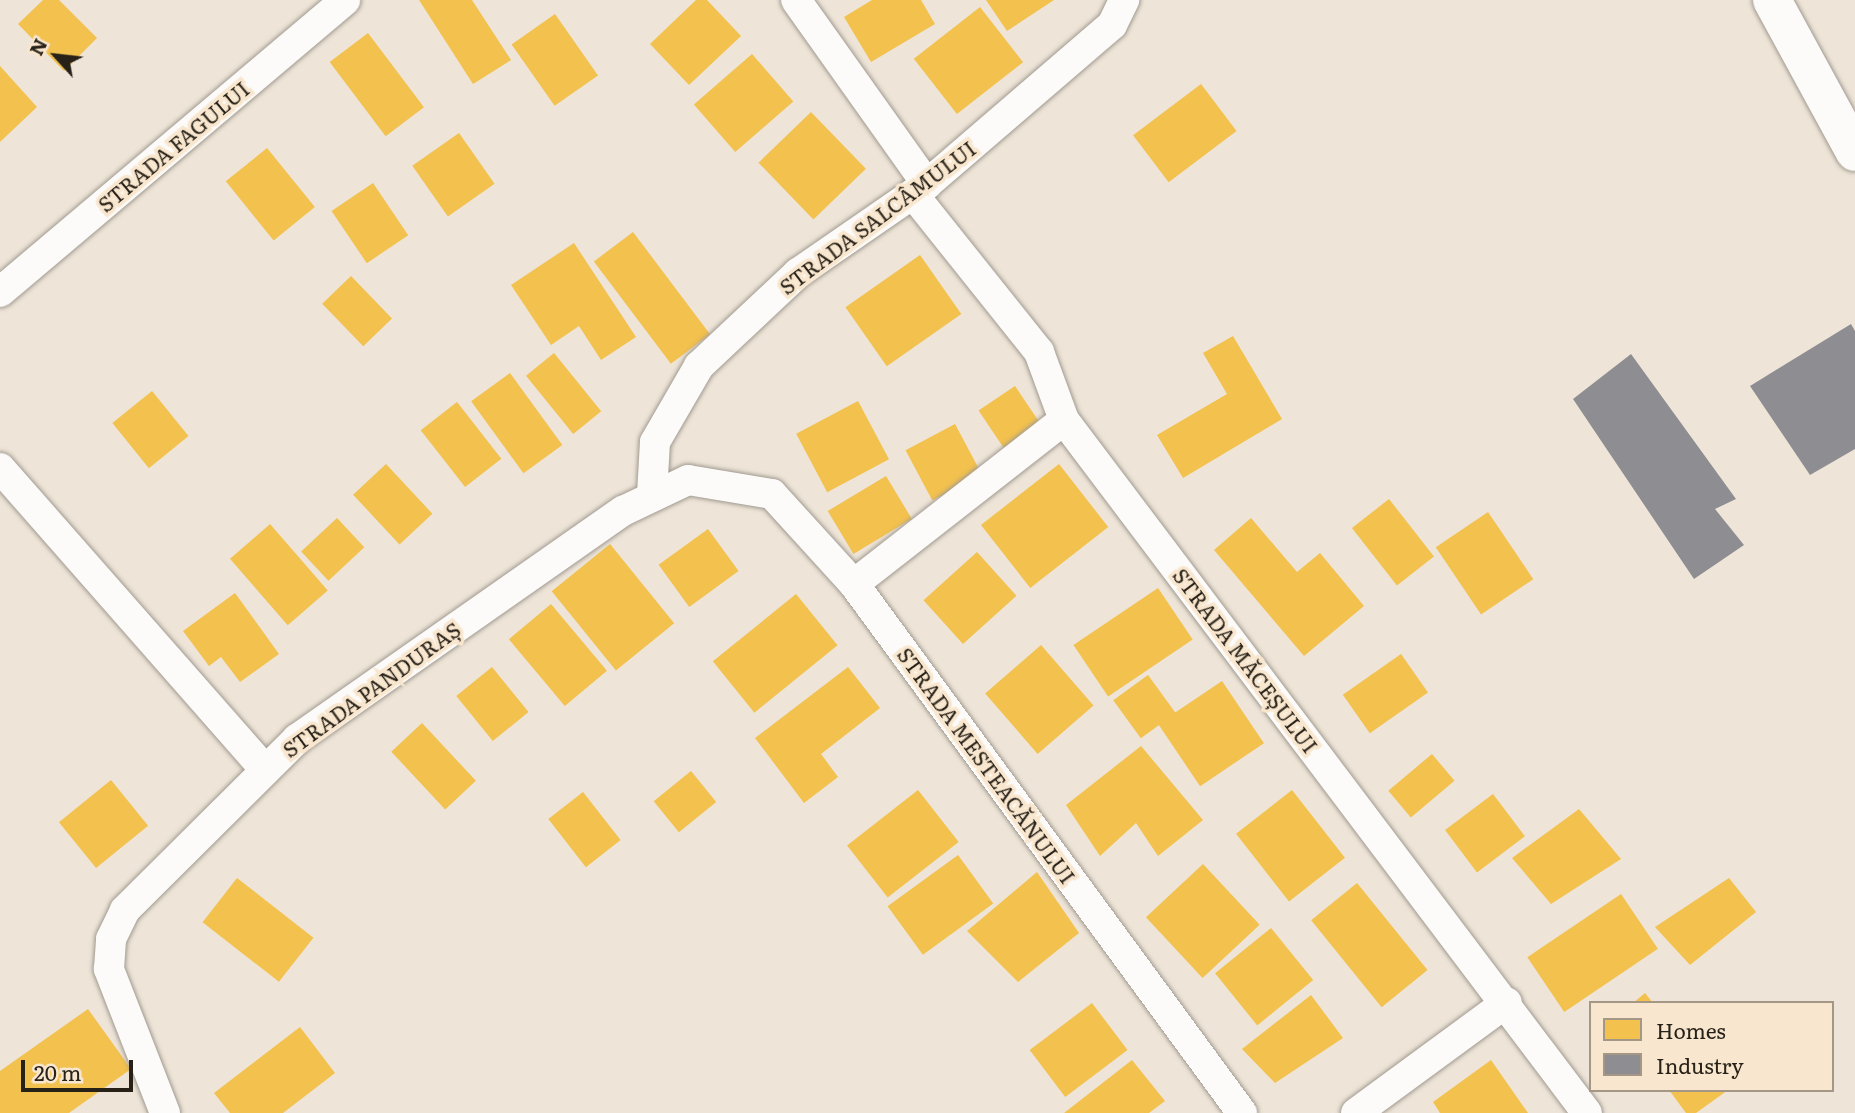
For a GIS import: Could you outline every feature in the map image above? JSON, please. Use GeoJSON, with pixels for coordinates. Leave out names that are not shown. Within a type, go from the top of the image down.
{"type":"FeatureCollection","features":[{"type":"Feature","properties":{"kind":"main road"},"geometry":{"type":"LineString","coordinates":[[1772,0],[1855,152]]}},
{"type":"Feature","properties":{"kind":"street","name":"STRADA FAGULUI"},"geometry":{"type":"LineString","coordinates":[[0,292],[345,0]]}},
{"type":"Feature","properties":{"kind":"street","name":"STRADA MĂCEȘULUI"},"geometry":{"type":"LineString","coordinates":[[796,0],[920,189],[1039,352],[1064,420],[1507,1002],[1587,1113]]}},
{"type":"Feature","properties":{"kind":"street","name":"STRADA SALCÂMULUI"},"geometry":{"type":"LineString","coordinates":[[652,495],[655,442],[699,366],[798,273],[920,189],[1112,25],[1124,0]]}},
{"type":"Feature","properties":{"kind":"street"},"geometry":{"type":"LineString","coordinates":[[854,584],[1064,420]]}},
{"type":"Feature","properties":{"kind":"street"},"geometry":{"type":"LineString","coordinates":[[0,468],[264,769]]}},
{"type":"Feature","properties":{"kind":"street","name":"STRADA PANDURAȘ"},"geometry":{"type":"LineString","coordinates":[[165,1113],[109,969],[111,939],[125,910],[297,738],[652,495],[688,480]]}},
{"type":"Feature","properties":{"kind":"street","name":"STRADA MESTEACĂNULUI"},"geometry":{"type":"LineString","coordinates":[[688,480],[772,494],[854,584],[1242,1113]]}},
{"type":"Feature","properties":{"kind":"street"},"geometry":{"type":"LineString","coordinates":[[1356,1113],[1507,1002]]}},
{"type":"Feature","properties":{"kind":"building: Homes"},"geometry":{"type":"Polygon","coordinates":[[[43,0],[59,0],[97,38],[64,71],[18,24],[43,0]]]}},
{"type":"Feature","properties":{"kind":"building: Homes"},"geometry":{"type":"Polygon","coordinates":[[[419,0],[472,0],[511,60],[473,84],[419,0]]]}},
{"type":"Feature","properties":{"kind":"building: Homes"},"geometry":{"type":"Polygon","coordinates":[[[696,0],[707,0],[741,36],[689,85],[650,44],[696,0]]]}},
{"type":"Feature","properties":{"kind":"building: Homes"},"geometry":{"type":"Polygon","coordinates":[[[872,0],[921,0],[935,24],[871,62],[844,17],[872,0]]]}},
{"type":"Feature","properties":{"kind":"building: Homes"},"geometry":{"type":"Polygon","coordinates":[[[986,0],[1054,0],[1007,31],[986,0]]]}},
{"type":"Feature","properties":{"kind":"building: Homes"},"geometry":{"type":"Polygon","coordinates":[[[980,7],[1023,62],[957,114],[914,59],[980,7]]]}},
{"type":"Feature","properties":{"kind":"building: Homes"},"geometry":{"type":"Polygon","coordinates":[[[555,14],[598,75],[555,106],[512,44],[555,14]]]}},
{"type":"Feature","properties":{"kind":"building: Homes"},"geometry":{"type":"Polygon","coordinates":[[[368,33],[424,107],[386,136],[330,62],[368,33]]]}},
{"type":"Feature","properties":{"kind":"building: Homes"},"geometry":{"type":"Polygon","coordinates":[[[752,54],[793,102],[735,152],[694,105],[752,54]]]}},
{"type":"Feature","properties":{"kind":"building: Homes"},"geometry":{"type":"Polygon","coordinates":[[[0,66],[37,107],[0,142],[0,66]]]}},
{"type":"Feature","properties":{"kind":"building: Homes"},"geometry":{"type":"Polygon","coordinates":[[[1201,84],[1237,131],[1169,182],[1133,135],[1201,84]]]}},
{"type":"Feature","properties":{"kind":"building: Homes"},"geometry":{"type":"Polygon","coordinates":[[[811,112],[866,169],[813,220],[758,163],[811,112]]]}},
{"type":"Feature","properties":{"kind":"building: Homes"},"geometry":{"type":"Polygon","coordinates":[[[459,133],[495,184],[448,216],[412,166],[459,133]]]}},
{"type":"Feature","properties":{"kind":"building: Homes"},"geometry":{"type":"Polygon","coordinates":[[[267,148],[315,207],[274,240],[226,181],[267,148]]]}},
{"type":"Feature","properties":{"kind":"building: Homes"},"geometry":{"type":"Polygon","coordinates":[[[373,183],[408,235],[367,263],[332,211],[373,183]]]}},
{"type":"Feature","properties":{"kind":"building: Homes"},"geometry":{"type":"Polygon","coordinates":[[[633,232],[710,334],[671,364],[594,261],[633,232]]]}},
{"type":"Feature","properties":{"kind":"building: Homes"},"geometry":{"type":"Polygon","coordinates":[[[574,243],[636,337],[601,360],[579,326],[551,345],[511,285],[574,243]]]}},
{"type":"Feature","properties":{"kind":"building: Homes"},"geometry":{"type":"Polygon","coordinates":[[[920,255],[961,314],[887,366],[845,307],[920,255]]]}},
{"type":"Feature","properties":{"kind":"building: Homes"},"geometry":{"type":"Polygon","coordinates":[[[351,276],[392,318],[363,346],[322,304],[351,276]]]}},
{"type":"Feature","properties":{"kind":"building: Homes"},"geometry":{"type":"Polygon","coordinates":[[[1233,336],[1282,419],[1183,478],[1157,435],[1227,394],[1203,353],[1233,336]]]}},
{"type":"Feature","properties":{"kind":"building: Homes"},"geometry":{"type":"Polygon","coordinates":[[[554,353],[601,411],[573,434],[526,376],[554,353]]]}},
{"type":"Feature","properties":{"kind":"building: Homes"},"geometry":{"type":"Polygon","coordinates":[[[510,373],[562,445],[523,473],[471,401],[510,373]]]}},
{"type":"Feature","properties":{"kind":"building: Homes"},"geometry":{"type":"Polygon","coordinates":[[[1015,386],[1041,424],[1004,449],[979,411],[1015,386]]]}},
{"type":"Feature","properties":{"kind":"building: Homes"},"geometry":{"type":"Polygon","coordinates":[[[152,391],[189,436],[149,468],[112,423],[152,391]]]}},
{"type":"Feature","properties":{"kind":"building: Homes"},"geometry":{"type":"Polygon","coordinates":[[[858,401],[889,459],[827,492],[796,434],[858,401]]]}},
{"type":"Feature","properties":{"kind":"building: Homes"},"geometry":{"type":"Polygon","coordinates":[[[457,402],[501,459],[465,487],[421,430],[457,402]]]}},
{"type":"Feature","properties":{"kind":"building: Homes"},"geometry":{"type":"Polygon","coordinates":[[[955,424],[982,474],[932,501],[906,450],[955,424]]]}},
{"type":"Feature","properties":{"kind":"building: Homes"},"geometry":{"type":"Polygon","coordinates":[[[386,464],[432,514],[399,544],[353,495],[386,464]]]}},
{"type":"Feature","properties":{"kind":"building: Homes"},"geometry":{"type":"Polygon","coordinates":[[[1059,464],[1108,527],[1030,588],[981,525],[1059,464]]]}},
{"type":"Feature","properties":{"kind":"building: Homes"},"geometry":{"type":"Polygon","coordinates":[[[886,476],[912,519],[853,554],[828,511],[886,476]]]}},
{"type":"Feature","properties":{"kind":"building: Homes"},"geometry":{"type":"Polygon","coordinates":[[[1389,499],[1434,557],[1397,585],[1352,528],[1389,499]]]}},
{"type":"Feature","properties":{"kind":"building: Homes"},"geometry":{"type":"Polygon","coordinates":[[[1488,512],[1533,579],[1481,614],[1436,547],[1488,512]]]}},
{"type":"Feature","properties":{"kind":"building: Homes"},"geometry":{"type":"Polygon","coordinates":[[[337,518],[364,547],[328,581],[301,551],[337,518]]]}},
{"type":"Feature","properties":{"kind":"building: Homes"},"geometry":{"type":"Polygon","coordinates":[[[1251,518],[1297,572],[1320,553],[1364,606],[1304,656],[1214,550],[1251,518]]]}},
{"type":"Feature","properties":{"kind":"building: Homes"},"geometry":{"type":"Polygon","coordinates":[[[270,524],[328,590],[288,625],[230,559],[270,524]]]}},
{"type":"Feature","properties":{"kind":"building: Homes"},"geometry":{"type":"Polygon","coordinates":[[[708,529],[739,571],[689,607],[659,565],[708,529]]]}},
{"type":"Feature","properties":{"kind":"building: Homes"},"geometry":{"type":"Polygon","coordinates":[[[610,544],[674,623],[616,670],[552,591],[610,544]]]}},
{"type":"Feature","properties":{"kind":"building: Homes"},"geometry":{"type":"Polygon","coordinates":[[[977,552],[1016,596],[963,644],[923,600],[977,552]]]}},
{"type":"Feature","properties":{"kind":"building: Homes"},"geometry":{"type":"Polygon","coordinates":[[[1158,588],[1193,639],[1108,696],[1073,645],[1158,588]]]}},
{"type":"Feature","properties":{"kind":"building: Homes"},"geometry":{"type":"Polygon","coordinates":[[[235,593],[279,654],[240,682],[221,657],[209,666],[183,631],[235,593]]]}},
{"type":"Feature","properties":{"kind":"building: Homes"},"geometry":{"type":"Polygon","coordinates":[[[796,594],[838,645],[754,713],[713,661],[796,594]]]}},
{"type":"Feature","properties":{"kind":"building: Homes"},"geometry":{"type":"Polygon","coordinates":[[[551,604],[607,671],[565,706],[509,639],[551,604]]]}},
{"type":"Feature","properties":{"kind":"building: Homes"},"geometry":{"type":"Polygon","coordinates":[[[1041,645],[1093,705],[1038,754],[985,694],[1041,645]]]}},
{"type":"Feature","properties":{"kind":"building: Homes"},"geometry":{"type":"Polygon","coordinates":[[[1401,654],[1428,693],[1370,733],[1343,695],[1401,654]]]}},
{"type":"Feature","properties":{"kind":"building: Homes"},"geometry":{"type":"Polygon","coordinates":[[[492,667],[529,712],[493,741],[456,696],[492,667]]]}},
{"type":"Feature","properties":{"kind":"building: Homes"},"geometry":{"type":"Polygon","coordinates":[[[848,667],[880,708],[821,754],[838,777],[804,803],[755,738],[848,667]]]}},
{"type":"Feature","properties":{"kind":"building: Homes"},"geometry":{"type":"Polygon","coordinates":[[[1148,675],[1176,713],[1141,738],[1113,700],[1148,675]]]}},
{"type":"Feature","properties":{"kind":"building: Homes"},"geometry":{"type":"Polygon","coordinates":[[[1222,681],[1264,743],[1200,786],[1158,724],[1222,681]]]}},
{"type":"Feature","properties":{"kind":"building: Homes"},"geometry":{"type":"Polygon","coordinates":[[[422,723],[476,781],[445,809],[391,752],[422,723]]]}},
{"type":"Feature","properties":{"kind":"building: Homes"},"geometry":{"type":"Polygon","coordinates":[[[1141,746],[1203,820],[1158,856],[1136,823],[1100,856],[1066,805],[1141,746]]]}},
{"type":"Feature","properties":{"kind":"building: Homes"},"geometry":{"type":"Polygon","coordinates":[[[1432,754],[1454,781],[1411,817],[1388,791],[1432,754]]]}},
{"type":"Feature","properties":{"kind":"building: Homes"},"geometry":{"type":"Polygon","coordinates":[[[691,771],[716,802],[679,832],[654,801],[691,771]]]}},
{"type":"Feature","properties":{"kind":"building: Homes"},"geometry":{"type":"Polygon","coordinates":[[[111,780],[148,826],[96,868],[59,822],[111,780]]]}},
{"type":"Feature","properties":{"kind":"building: Homes"},"geometry":{"type":"Polygon","coordinates":[[[918,790],[959,842],[888,897],[847,845],[918,790]]]}},
{"type":"Feature","properties":{"kind":"building: Homes"},"geometry":{"type":"Polygon","coordinates":[[[1292,790],[1345,858],[1289,901],[1236,834],[1292,790]]]}},
{"type":"Feature","properties":{"kind":"building: Homes"},"geometry":{"type":"Polygon","coordinates":[[[583,792],[621,840],[586,867],[548,819],[583,792]]]}},
{"type":"Feature","properties":{"kind":"building: Homes"},"geometry":{"type":"Polygon","coordinates":[[[1493,794],[1525,836],[1477,872],[1445,830],[1493,794]]]}},
{"type":"Feature","properties":{"kind":"building: Homes"},"geometry":{"type":"Polygon","coordinates":[[[1579,809],[1621,859],[1551,904],[1512,858],[1579,809]]]}},
{"type":"Feature","properties":{"kind":"building: Homes"},"geometry":{"type":"Polygon","coordinates":[[[958,855],[993,904],[923,955],[888,906],[958,855]]]}},
{"type":"Feature","properties":{"kind":"building: Homes"},"geometry":{"type":"Polygon","coordinates":[[[1203,864],[1260,925],[1203,978],[1146,917],[1203,864]]]}},
{"type":"Feature","properties":{"kind":"building: Homes"},"geometry":{"type":"Polygon","coordinates":[[[1037,872],[1079,933],[1018,982],[967,931],[1037,872]]]}},
{"type":"Feature","properties":{"kind":"building: Homes"},"geometry":{"type":"Polygon","coordinates":[[[237,878],[313,938],[279,982],[203,922],[237,878]]]}},
{"type":"Feature","properties":{"kind":"building: Homes"},"geometry":{"type":"Polygon","coordinates":[[[1729,878],[1756,912],[1690,965],[1655,927],[1729,878]]]}},
{"type":"Feature","properties":{"kind":"building: Homes"},"geometry":{"type":"Polygon","coordinates":[[[1357,883],[1427,970],[1382,1007],[1311,920],[1357,883]]]}},
{"type":"Feature","properties":{"kind":"building: Homes"},"geometry":{"type":"Polygon","coordinates":[[[1621,894],[1658,949],[1564,1012],[1527,957],[1621,894]]]}},
{"type":"Feature","properties":{"kind":"building: Homes"},"geometry":{"type":"Polygon","coordinates":[[[1271,928],[1313,980],[1257,1025],[1215,973],[1271,928]]]}},
{"type":"Feature","properties":{"kind":"building: Homes"},"geometry":{"type":"Polygon","coordinates":[[[1645,993],[1651,1001],[1635,1001],[1645,993]]]}},
{"type":"Feature","properties":{"kind":"building: Homes"},"geometry":{"type":"Polygon","coordinates":[[[1311,995],[1343,1038],[1275,1083],[1242,1049],[1311,995]]]}},
{"type":"Feature","properties":{"kind":"building: Homes"},"geometry":{"type":"Polygon","coordinates":[[[1092,1003],[1128,1050],[1065,1097],[1030,1050],[1092,1003]]]}},
{"type":"Feature","properties":{"kind":"building: Homes"},"geometry":{"type":"Polygon","coordinates":[[[88,1009],[131,1069],[69,1113],[0,1113],[0,1071],[88,1009]]]}},
{"type":"Feature","properties":{"kind":"building: Homes"},"geometry":{"type":"Polygon","coordinates":[[[300,1027],[335,1073],[283,1113],[230,1113],[214,1093],[300,1027]]]}},
{"type":"Feature","properties":{"kind":"building: Homes"},"geometry":{"type":"Polygon","coordinates":[[[1132,1060],[1165,1101],[1149,1113],[1064,1113],[1132,1060]]]}},
{"type":"Feature","properties":{"kind":"building: Homes"},"geometry":{"type":"Polygon","coordinates":[[[1491,1060],[1528,1113],[1440,1113],[1433,1102],[1491,1060]]]}},
{"type":"Feature","properties":{"kind":"building: Homes"},"geometry":{"type":"Polygon","coordinates":[[[1670,1092],[1725,1092],[1696,1113],[1686,1113],[1670,1092]]]}},
{"type":"Feature","properties":{"kind":"building: Industry"},"geometry":{"type":"Polygon","coordinates":[[[1851,324],[1855,331],[1855,449],[1810,475],[1750,386],[1851,324]]]}},
{"type":"Feature","properties":{"kind":"building: Industry"},"geometry":{"type":"Polygon","coordinates":[[[1631,354],[1736,499],[1715,509],[1744,545],[1694,579],[1573,399],[1631,354]]]}}]}
